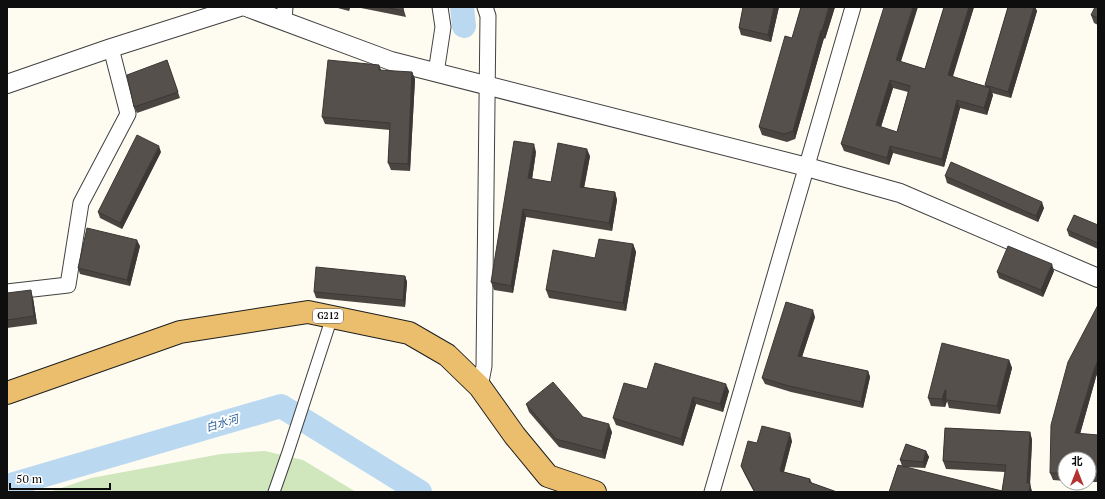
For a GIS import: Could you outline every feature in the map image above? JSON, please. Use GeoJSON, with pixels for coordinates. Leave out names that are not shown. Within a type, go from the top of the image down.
{"type":"FeatureCollection","features":[{"type":"Feature","properties":{"kind":"highway","name":"G212"},"geometry":{"type":"LineString","coordinates":[[7,393],[180,332],[308,312],[329,324],[409,333],[447,355],[480,387],[515,436],[548,476],[595,492]]}},
{"type":"Feature","properties":{"kind":"street"},"geometry":{"type":"LineString","coordinates":[[7,84],[111,48],[240,7]]}},
{"type":"Feature","properties":{"kind":"street"},"geometry":{"type":"LineString","coordinates":[[246,7],[284,14],[391,61],[807,167],[900,193],[1098,278]]}},
{"type":"Feature","properties":{"kind":"street"},"geometry":{"type":"LineString","coordinates":[[436,73],[443,27],[440,7]]}},
{"type":"Feature","properties":{"kind":"street"},"geometry":{"type":"LineString","coordinates":[[480,387],[484,366],[488,86],[488,16],[485,7]]}},
{"type":"Feature","properties":{"kind":"street"},"geometry":{"type":"LineString","coordinates":[[712,492],[853,7]]}},
{"type":"Feature","properties":{"kind":"street"},"geometry":{"type":"LineString","coordinates":[[7,292],[68,285],[81,203],[128,114],[111,48]]}},
{"type":"Feature","properties":{"kind":"street"},"geometry":{"type":"LineString","coordinates":[[274,492],[329,324]]}},
{"type":"Feature","properties":{"kind":"green space"},"geometry":{"type":"Polygon","coordinates":[[[265,451],[303,460],[356,492],[49,492],[91,478],[221,454],[265,451]]]}},
{"type":"Feature","properties":{"kind":"building"},"geometry":{"type":"Polygon","coordinates":[[[385,7],[403,7],[403,11],[385,7]]]}},
{"type":"Feature","properties":{"kind":"building"},"geometry":{"type":"Polygon","coordinates":[[[743,7],[774,7],[768,35],[739,28],[743,7]]]}},
{"type":"Feature","properties":{"kind":"building"},"geometry":{"type":"Polygon","coordinates":[[[801,7],[829,7],[822,31],[821,30],[793,131],[784,134],[759,127],[785,36],[792,38],[801,7]]]}},
{"type":"Feature","properties":{"kind":"building"},"geometry":{"type":"Polygon","coordinates":[[[884,7],[913,7],[896,60],[925,69],[944,7],[969,7],[948,75],[990,88],[984,108],[957,100],[942,159],[890,146],[887,158],[841,144],[884,7]],[[890,80],[876,125],[897,132],[910,86],[890,80]]]}},
{"type":"Feature","properties":{"kind":"building"},"geometry":{"type":"Polygon","coordinates":[[[1008,7],[1034,7],[1008,92],[985,85],[1008,7]]]}},
{"type":"Feature","properties":{"kind":"building"},"geometry":{"type":"Polygon","coordinates":[[[1095,7],[1098,7],[1098,18],[1091,15],[1095,7]]]}},
{"type":"Feature","properties":{"kind":"building"},"geometry":{"type":"Polygon","coordinates":[[[167,60],[178,92],[134,107],[127,75],[167,60]]]}},
{"type":"Feature","properties":{"kind":"building"},"geometry":{"type":"Polygon","coordinates":[[[328,60],[379,65],[379,70],[412,72],[408,164],[388,163],[390,123],[322,117],[328,60]]]}},
{"type":"Feature","properties":{"kind":"building"},"geometry":{"type":"Polygon","coordinates":[[[137,135],[159,146],[120,223],[98,212],[137,135]]]}},
{"type":"Feature","properties":{"kind":"building"},"geometry":{"type":"Polygon","coordinates":[[[514,141],[534,144],[528,178],[551,182],[558,143],[587,149],[580,187],[615,192],[609,223],[523,209],[511,286],[491,282],[514,141]]]}},
{"type":"Feature","properties":{"kind":"building"},"geometry":{"type":"Polygon","coordinates":[[[951,162],[1042,202],[1036,216],[945,176],[951,162]]]}},
{"type":"Feature","properties":{"kind":"building"},"geometry":{"type":"Polygon","coordinates":[[[1074,215],[1098,225],[1098,243],[1067,230],[1074,215]]]}},
{"type":"Feature","properties":{"kind":"building"},"geometry":{"type":"Polygon","coordinates":[[[87,228],[137,240],[127,280],[78,268],[87,228]]]}},
{"type":"Feature","properties":{"kind":"building"},"geometry":{"type":"Polygon","coordinates":[[[599,239],[633,244],[623,303],[546,290],[553,250],[595,258],[599,239]]]}},
{"type":"Feature","properties":{"kind":"building"},"geometry":{"type":"Polygon","coordinates":[[[1008,246],[1052,264],[1041,290],[997,272],[1008,246]]]}},
{"type":"Feature","properties":{"kind":"building"},"geometry":{"type":"Polygon","coordinates":[[[316,267],[405,276],[403,300],[314,292],[316,267]]]}},
{"type":"Feature","properties":{"kind":"building"},"geometry":{"type":"Polygon","coordinates":[[[31,290],[34,316],[7,320],[7,293],[31,290]]]}},
{"type":"Feature","properties":{"kind":"building"},"geometry":{"type":"Polygon","coordinates":[[[786,302],[813,310],[798,356],[868,371],[861,402],[789,386],[762,378],[786,302]]]}},
{"type":"Feature","properties":{"kind":"building"},"geometry":{"type":"Polygon","coordinates":[[[1098,305],[1098,360],[1075,433],[1098,435],[1098,475],[1097,451],[1057,451],[1057,473],[1050,473],[1051,425],[1068,362],[1098,305]]]}},
{"type":"Feature","properties":{"kind":"building"},"geometry":{"type":"Polygon","coordinates":[[[942,343],[1009,360],[997,406],[946,400],[946,390],[942,399],[928,398],[942,343]]]}},
{"type":"Feature","properties":{"kind":"building"},"geometry":{"type":"Polygon","coordinates":[[[655,363],[726,384],[720,404],[693,397],[681,439],[613,418],[624,383],[647,389],[655,363]]]}},
{"type":"Feature","properties":{"kind":"building"},"geometry":{"type":"Polygon","coordinates":[[[553,382],[583,417],[609,424],[602,451],[556,439],[526,404],[553,382]]]}},
{"type":"Feature","properties":{"kind":"building"},"geometry":{"type":"Polygon","coordinates":[[[762,426],[790,433],[780,471],[810,479],[809,482],[837,492],[755,492],[741,466],[748,441],[757,443],[762,426]]]}},
{"type":"Feature","properties":{"kind":"building"},"geometry":{"type":"Polygon","coordinates":[[[945,428],[1030,432],[1027,483],[1030,483],[1029,492],[889,492],[898,465],[1002,491],[1006,465],[943,461],[945,428]]]}},
{"type":"Feature","properties":{"kind":"building"},"geometry":{"type":"Polygon","coordinates":[[[906,444],[926,451],[923,462],[900,460],[906,444]]]}},
{"type":"Feature","properties":{"kind":"waterway"},"geometry":{"type":"LineString","coordinates":[[462,7],[464,26]]}},
{"type":"Feature","properties":{"kind":"waterway","name":"白水河"},"geometry":{"type":"LineString","coordinates":[[7,486],[281,406],[420,492]]}}]}
